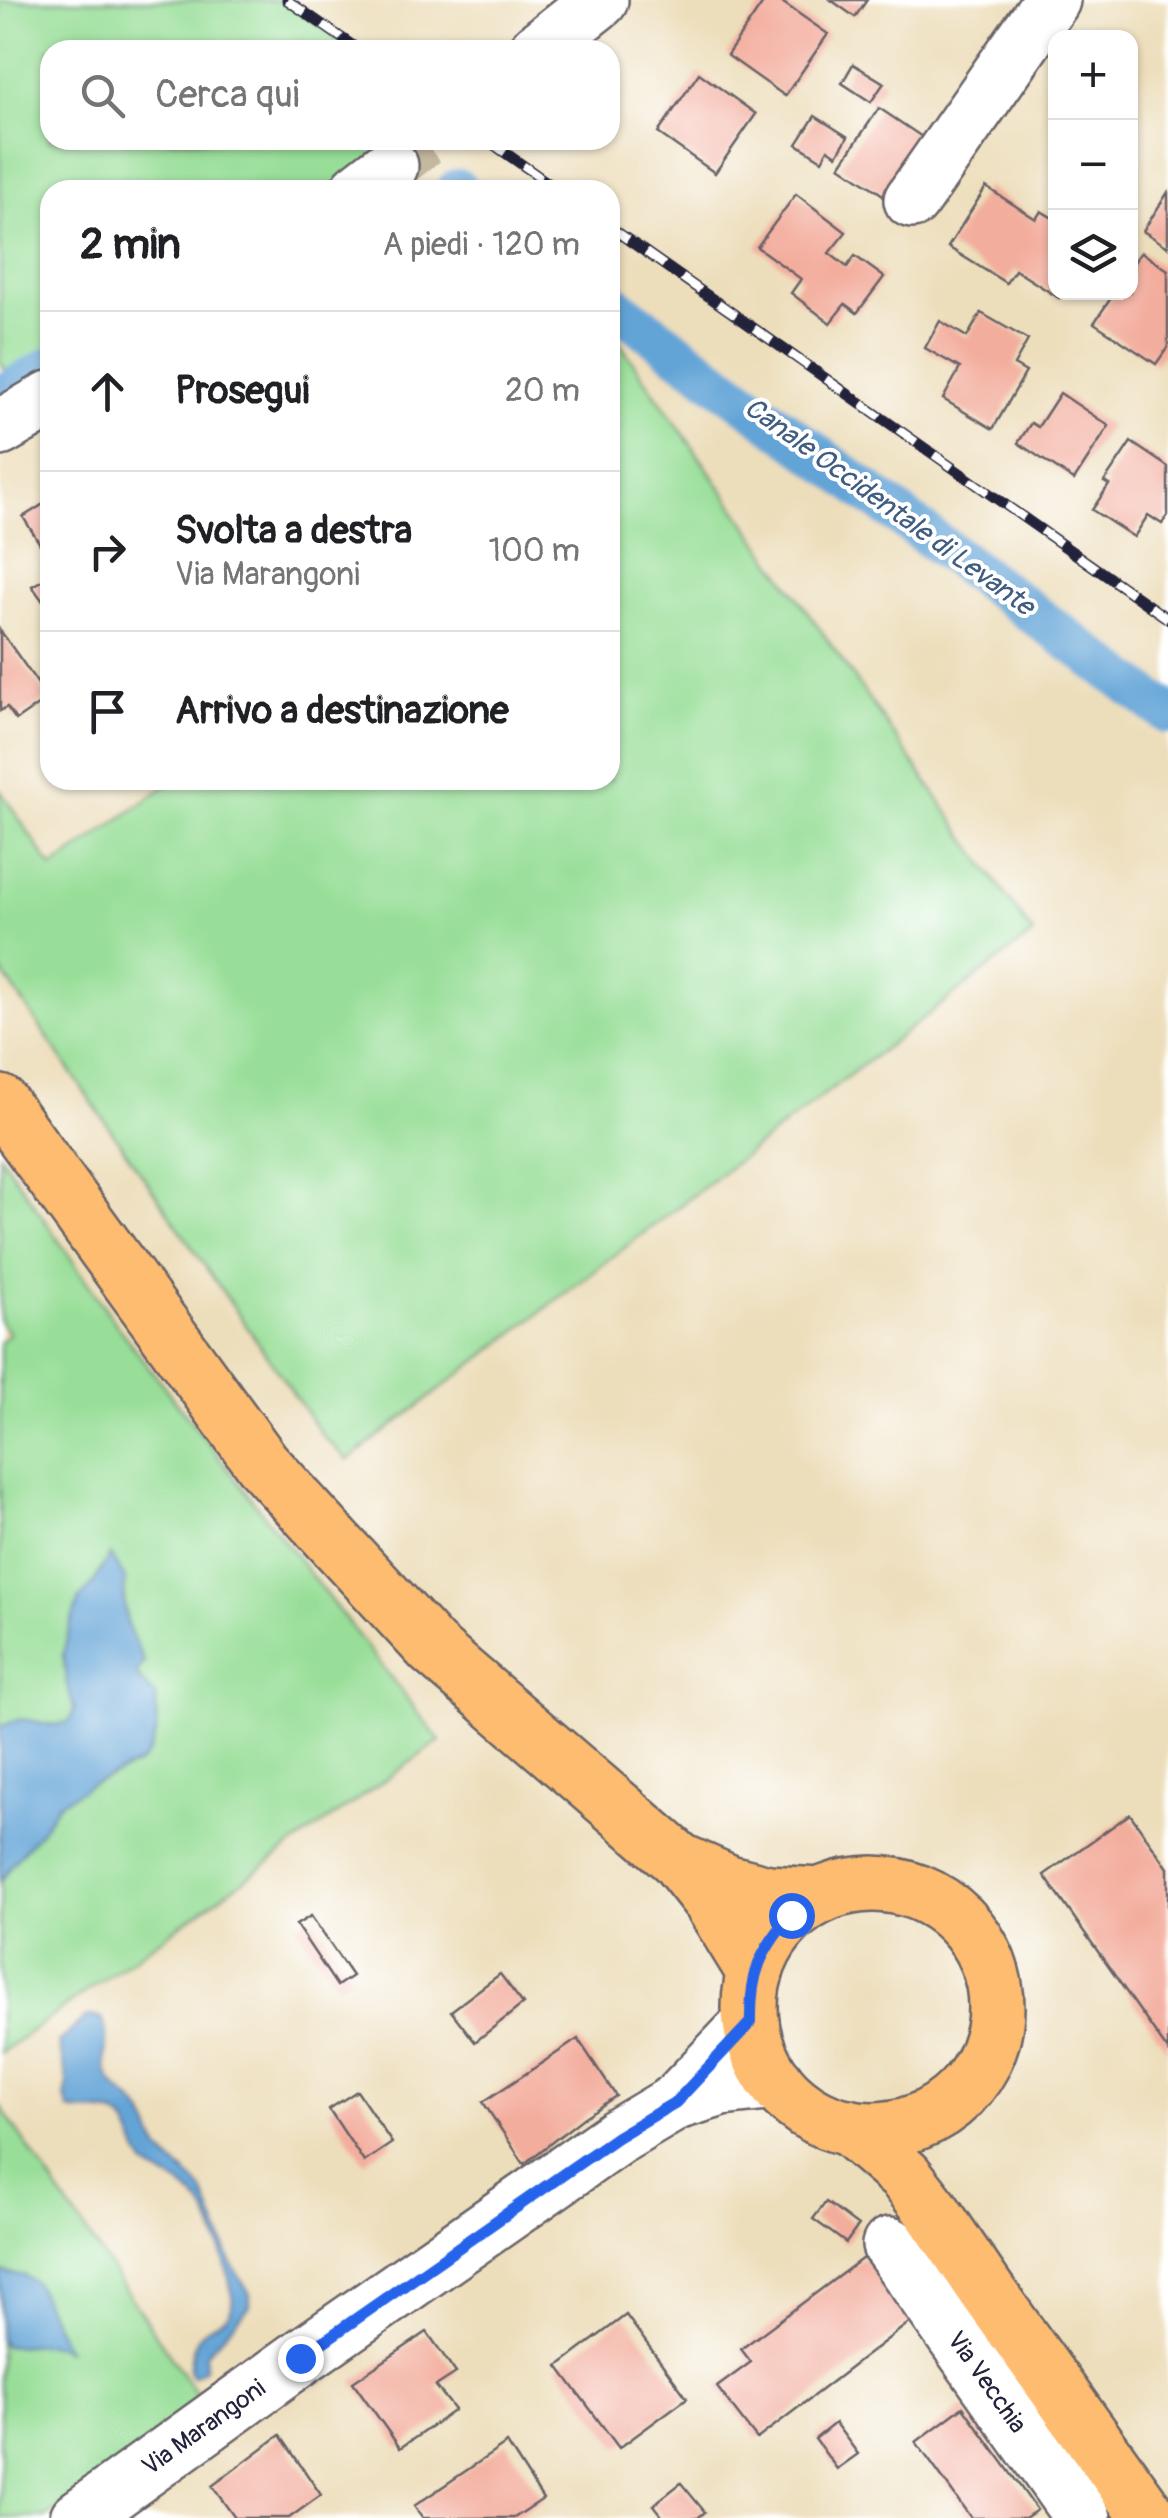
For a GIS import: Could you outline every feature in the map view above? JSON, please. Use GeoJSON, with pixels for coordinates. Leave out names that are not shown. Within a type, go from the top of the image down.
{"type":"FeatureCollection","features":[{"type":"Feature","properties":{"kind":"main road"},"geometry":{"type":"LineString","coordinates":[[0,1103],[262,1463],[432,1648],[677,1859],[712,1902],[753,1998],[760,2054],[776,2082],[796,2103],[820,2118],[848,2127],[878,2130],[908,2124],[936,2112],[960,2094]]}},
{"type":"Feature","properties":{"kind":"main road"},"geometry":{"type":"LineString","coordinates":[[677,1859],[728,1883],[754,1890],[820,1896]]}},
{"type":"Feature","properties":{"kind":"main road"},"geometry":{"type":"LineString","coordinates":[[753,1998],[769,1941],[791,1915],[820,1896],[853,1885],[888,1884],[921,1893],[951,1910],[975,1936],[990,1966],[997,2000],[994,2034],[981,2067],[960,2094],[943,2130],[933,2164],[931,2208]]}},
{"type":"Feature","properties":{"kind":"main road"},"geometry":{"type":"LineString","coordinates":[[848,2127],[906,2176],[931,2208],[1150,2518]]}},
{"type":"Feature","properties":{"kind":"street"},"geometry":{"type":"LineString","coordinates":[[550,40],[600,0]]}},
{"type":"Feature","properties":{"kind":"street"},"geometry":{"type":"LineString","coordinates":[[912,200],[1052,0]]}},
{"type":"Feature","properties":{"kind":"street"},"geometry":{"type":"LineString","coordinates":[[0,428],[40,405]]}},
{"type":"Feature","properties":{"kind":"street","name":"Via Marangoni"},"geometry":{"type":"LineString","coordinates":[[676,2102],[753,1998]]}},
{"type":"Feature","properties":{"kind":"street","name":"Via Marangoni"},"geometry":{"type":"LineString","coordinates":[[78,2518],[617,2137],[676,2102],[722,2088],[776,2082]]}},
{"type":"Feature","properties":{"kind":"street","name":"Via Vecchia"},"geometry":{"type":"LineString","coordinates":[[890,2245],[1082,2518]]}},
{"type":"Feature","properties":{"kind":"green space"},"geometry":{"type":"Polygon","coordinates":[[[0,0],[284,0],[340,40],[40,40],[40,150],[403,150],[366,180],[40,180],[40,400],[33,404],[0,362],[0,0]]]}},
{"type":"Feature","properties":{"kind":"green space"},"geometry":{"type":"Polygon","coordinates":[[[620,343],[1033,934],[348,1460],[323,1437],[0,969],[0,790],[52,868],[160,790],[620,790],[620,343]]]}},
{"type":"Feature","properties":{"kind":"green space"},"geometry":{"type":"Polygon","coordinates":[[[0,1155],[120,1330],[440,1741],[0,2053],[0,1342],[9,1334],[0,1321],[0,1155]]]}},
{"type":"Feature","properties":{"kind":"green space"},"geometry":{"type":"Polygon","coordinates":[[[0,2106],[208,2411],[45,2518],[0,2518],[0,2106]]]}},
{"type":"Feature","properties":{"kind":"water"},"geometry":{"type":"Polygon","coordinates":[[[110,1555],[125,1579],[127,1625],[144,1662],[137,1672],[139,1678],[156,1696],[157,1731],[141,1763],[58,1804],[0,1883],[0,1727],[20,1720],[52,1725],[71,1720],[74,1709],[63,1655],[79,1599],[110,1555]]]}},
{"type":"Feature","properties":{"kind":"water"},"geometry":{"type":"Polygon","coordinates":[[[88,2016],[102,2018],[105,2025],[110,2079],[142,2112],[163,2154],[203,2191],[233,2267],[250,2293],[250,2306],[206,2354],[205,2369],[193,2376],[189,2370],[198,2338],[231,2310],[231,2289],[223,2258],[203,2207],[180,2185],[146,2165],[121,2119],[104,2112],[69,2110],[65,2097],[68,2084],[58,2042],[88,2016]]]}},
{"type":"Feature","properties":{"kind":"water"},"geometry":{"type":"Polygon","coordinates":[[[0,2272],[22,2275],[35,2282],[67,2351],[45,2344],[4,2345],[0,2338],[0,2272]]]}},
{"type":"Feature","properties":{"kind":"building"},"geometry":{"type":"Polygon","coordinates":[[[765,0],[779,0],[828,34],[785,96],[727,55],[765,0]]]}},
{"type":"Feature","properties":{"kind":"building"},"geometry":{"type":"Polygon","coordinates":[[[831,0],[867,0],[855,17],[831,0]]]}},
{"type":"Feature","properties":{"kind":"building"},"geometry":{"type":"Polygon","coordinates":[[[853,64],[884,83],[871,102],[842,83],[853,64]]]}},
{"type":"Feature","properties":{"kind":"building"},"geometry":{"type":"Polygon","coordinates":[[[699,73],[756,114],[715,173],[658,133],[699,73]]]}},
{"type":"Feature","properties":{"kind":"building"},"geometry":{"type":"Polygon","coordinates":[[[879,108],[937,147],[898,205],[840,166],[879,108]]]}},
{"type":"Feature","properties":{"kind":"building"},"geometry":{"type":"Polygon","coordinates":[[[815,116],[848,137],[837,155],[828,149],[822,160],[797,144],[815,116]]]}},
{"type":"Feature","properties":{"kind":"building"},"geometry":{"type":"Polygon","coordinates":[[[986,187],[1036,219],[1041,211],[1048,215],[1048,291],[1015,270],[1006,283],[948,247],[986,187]]]}},
{"type":"Feature","properties":{"kind":"building"},"geometry":{"type":"Polygon","coordinates":[[[1168,192],[1168,247],[1143,231],[1168,192]]]}},
{"type":"Feature","properties":{"kind":"building"},"geometry":{"type":"Polygon","coordinates":[[[796,194],[846,232],[829,253],[847,267],[855,256],[884,277],[857,313],[845,304],[830,323],[791,293],[801,279],[757,247],[796,194]]]}},
{"type":"Feature","properties":{"kind":"building"},"geometry":{"type":"Polygon","coordinates":[[[1141,252],[1168,270],[1168,347],[1156,364],[1094,323],[1110,300],[1138,300],[1141,252]]]}},
{"type":"Feature","properties":{"kind":"building"},"geometry":{"type":"Polygon","coordinates":[[[981,313],[1028,340],[1014,365],[1026,372],[993,429],[943,399],[960,368],[925,348],[940,321],[967,337],[981,313]]]}},
{"type":"Feature","properties":{"kind":"building"},"geometry":{"type":"Polygon","coordinates":[[[1060,393],[1109,426],[1074,480],[1018,443],[1031,423],[1038,427],[1060,393]]]}},
{"type":"Feature","properties":{"kind":"building"},"geometry":{"type":"Polygon","coordinates":[[[1131,442],[1168,467],[1168,515],[1162,524],[1148,515],[1134,537],[1092,510],[1109,485],[1104,482],[1131,442]]]}},
{"type":"Feature","properties":{"kind":"building"},"geometry":{"type":"Polygon","coordinates":[[[40,506],[40,544],[23,517],[40,506]]]}},
{"type":"Feature","properties":{"kind":"building"},"geometry":{"type":"Polygon","coordinates":[[[0,630],[40,687],[40,704],[16,720],[7,707],[0,711],[0,630]]]}},
{"type":"Feature","properties":{"kind":"building"},"geometry":{"type":"Polygon","coordinates":[[[1130,1814],[1168,1868],[1168,2051],[1044,1875],[1130,1814]]]}},
{"type":"Feature","properties":{"kind":"building"},"geometry":{"type":"Polygon","coordinates":[[[311,1916],[352,1976],[337,1986],[296,1925],[311,1916]]]}},
{"type":"Feature","properties":{"kind":"building"},"geometry":{"type":"Polygon","coordinates":[[[500,1974],[523,2004],[475,2042],[451,2011],[500,1974]]]}},
{"type":"Feature","properties":{"kind":"building"},"geometry":{"type":"Polygon","coordinates":[[[578,2039],[616,2096],[524,2164],[483,2102],[578,2039]]]}},
{"type":"Feature","properties":{"kind":"building"},"geometry":{"type":"Polygon","coordinates":[[[357,2091],[392,2143],[364,2162],[329,2109],[357,2091]]]}},
{"type":"Feature","properties":{"kind":"building"},"geometry":{"type":"Polygon","coordinates":[[[826,2202],[858,2226],[846,2243],[813,2219],[826,2202]]]}},
{"type":"Feature","properties":{"kind":"building"},"geometry":{"type":"Polygon","coordinates":[[[863,2258],[914,2319],[757,2439],[717,2387],[751,2362],[741,2349],[863,2258]]]}},
{"type":"Feature","properties":{"kind":"building"},"geometry":{"type":"Polygon","coordinates":[[[626,2315],[687,2398],[619,2448],[558,2366],[626,2315]]]}},
{"type":"Feature","properties":{"kind":"building"},"geometry":{"type":"Polygon","coordinates":[[[427,2332],[456,2373],[436,2386],[455,2410],[400,2448],[353,2382],[427,2332]]]}},
{"type":"Feature","properties":{"kind":"building"},"geometry":{"type":"Polygon","coordinates":[[[963,2407],[1037,2510],[1025,2518],[971,2518],[916,2442],[963,2407]]]}},
{"type":"Feature","properties":{"kind":"building"},"geometry":{"type":"Polygon","coordinates":[[[835,2423],[858,2454],[837,2469],[815,2439],[835,2423]]]}},
{"type":"Feature","properties":{"kind":"building"},"geometry":{"type":"Polygon","coordinates":[[[280,2435],[321,2495],[289,2518],[235,2518],[212,2486],[280,2435]]]}},
{"type":"Feature","properties":{"kind":"building"},"geometry":{"type":"Polygon","coordinates":[[[507,2443],[543,2499],[514,2518],[423,2518],[414,2506],[507,2443]]]}},
{"type":"Feature","properties":{"kind":"building"},"geometry":{"type":"Polygon","coordinates":[[[681,2483],[705,2512],[698,2518],[663,2518],[653,2505],[681,2483]]]}},
{"type":"Feature","properties":{"kind":"waterway","name":"Canale Occidentale di Levante"},"geometry":{"type":"LineString","coordinates":[[620,309],[1168,713]]}},
{"type":"Feature","properties":{"kind":"waterway","name":"Canale Occidentale di Levante"},"geometry":{"type":"LineString","coordinates":[[0,396],[40,374]]}},
{"type":"Feature","properties":{"kind":"tunnel"},"geometry":{"type":"LineString","coordinates":[[390,166],[410,150]]}},
{"type":"Feature","properties":{"kind":"railway"},"geometry":{"type":"LineString","coordinates":[[287,0],[345,40]]}},
{"type":"Feature","properties":{"kind":"railway"},"geometry":{"type":"LineString","coordinates":[[501,150],[544,180]]}},
{"type":"Feature","properties":{"kind":"railway"},"geometry":{"type":"LineString","coordinates":[[620,234],[1168,619]]}},
{"type":"Feature","properties":{"kind":"route"},"geometry":{"type":"LineString","coordinates":[[300,2358],[617,2137],[676,2102],[751,2022],[750,1997],[755,1973],[769,1941],[791,1915]]}}]}
